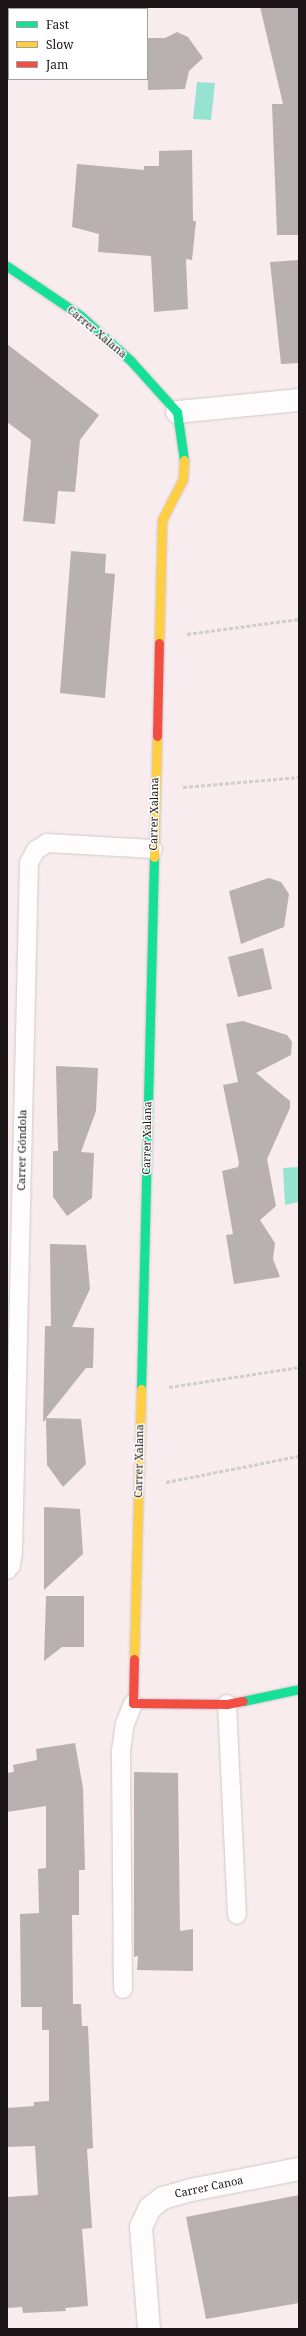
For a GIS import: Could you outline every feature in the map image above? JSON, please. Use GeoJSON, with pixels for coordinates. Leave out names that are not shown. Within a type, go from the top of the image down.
{"type":"FeatureCollection","features":[{"type":"Feature","properties":{"kind":"street","name":"Carrer Xalana"},"geometry":{"type":"LineString","coordinates":[[7,266],[81,316],[130,360],[177,412],[186,465],[183,479],[162,520],[133,1703]]}},
{"type":"Feature","properties":{"kind":"street"},"geometry":{"type":"LineString","coordinates":[[177,412],[299,400]]}},
{"type":"Feature","properties":{"kind":"street"},"geometry":{"type":"LineString","coordinates":[[133,1703],[227,1704],[299,1689]]}},
{"type":"Feature","properties":{"kind":"street","name":"Carrer Canoa"},"geometry":{"type":"LineString","coordinates":[[149,2329],[141,2227],[150,2208],[163,2198],[191,2190],[299,2169]]}},
{"type":"Feature","properties":{"kind":"lane","name":"Carrer Góndola"},"geometry":{"type":"LineString","coordinates":[[7,1570],[12,1565],[13,1552],[29,863],[36,850],[47,843],[153,848]]}},
{"type":"Feature","properties":{"kind":"lane"},"geometry":{"type":"LineString","coordinates":[[122,1989],[121,1750],[125,1724],[133,1703]]}},
{"type":"Feature","properties":{"kind":"lane"},"geometry":{"type":"LineString","coordinates":[[227,1704],[237,1915]]}},
{"type":"Feature","properties":{"kind":"path"},"geometry":{"type":"LineString","coordinates":[[158,639],[299,619]]}},
{"type":"Feature","properties":{"kind":"path"},"geometry":{"type":"LineString","coordinates":[[155,789],[299,778]]}},
{"type":"Feature","properties":{"kind":"path"},"geometry":{"type":"LineString","coordinates":[[141,1392],[299,1367]]}},
{"type":"Feature","properties":{"kind":"path"},"geometry":{"type":"LineString","coordinates":[[139,1488],[299,1456]]}},
{"type":"Feature","properties":{"kind":"shaded area"},"geometry":{"type":"Polygon","coordinates":[[[197,82],[215,83],[211,120],[193,119],[197,82]]]}},
{"type":"Feature","properties":{"kind":"shaded area"},"geometry":{"type":"Polygon","coordinates":[[[299,1167],[299,1202],[285,1205],[283,1168],[299,1167]]]}},
{"type":"Feature","properties":{"kind":"building"},"geometry":{"type":"Polygon","coordinates":[[[260,7],[299,7],[299,235],[277,235],[272,104],[283,104],[260,7]]]}},
{"type":"Feature","properties":{"kind":"building"},"geometry":{"type":"Polygon","coordinates":[[[177,32],[188,37],[203,58],[189,71],[185,89],[148,90],[148,38],[165,38],[177,32]]]}},
{"type":"Feature","properties":{"kind":"building"},"geometry":{"type":"Polygon","coordinates":[[[192,150],[193,221],[196,221],[192,260],[186,259],[188,309],[154,312],[151,256],[98,252],[99,234],[72,227],[77,164],[144,170],[144,166],[159,166],[159,151],[192,150]]]}},
{"type":"Feature","properties":{"kind":"building"},"geometry":{"type":"Polygon","coordinates":[[[299,260],[299,363],[281,364],[270,262],[299,260]]]}},
{"type":"Feature","properties":{"kind":"building"},"geometry":{"type":"Polygon","coordinates":[[[7,344],[99,415],[80,440],[75,492],[58,491],[55,524],[23,521],[31,440],[7,422],[7,344]]]}},
{"type":"Feature","properties":{"kind":"building"},"geometry":{"type":"Polygon","coordinates":[[[71,551],[106,554],[105,573],[115,574],[105,698],[60,693],[71,551]]]}},
{"type":"Feature","properties":{"kind":"building"},"geometry":{"type":"Polygon","coordinates":[[[269,878],[281,882],[289,894],[284,927],[241,944],[229,891],[269,878]]]}},
{"type":"Feature","properties":{"kind":"building"},"geometry":{"type":"Polygon","coordinates":[[[263,948],[272,989],[238,997],[228,957],[263,948]]]}},
{"type":"Feature","properties":{"kind":"building"},"geometry":{"type":"Polygon","coordinates":[[[243,1021],[287,1035],[292,1042],[291,1055],[256,1073],[290,1101],[290,1108],[267,1159],[276,1206],[260,1220],[275,1243],[273,1259],[280,1277],[234,1284],[226,1235],[233,1234],[222,1171],[238,1167],[239,1163],[223,1085],[238,1082],[226,1024],[243,1021]]]}},
{"type":"Feature","properties":{"kind":"building"},"geometry":{"type":"Polygon","coordinates":[[[56,1066],[98,1068],[96,1111],[81,1152],[94,1153],[92,1198],[67,1216],[53,1197],[53,1151],[58,1151],[56,1066]]]}},
{"type":"Feature","properties":{"kind":"building"},"geometry":{"type":"Polygon","coordinates":[[[50,1244],[86,1245],[90,1289],[72,1327],[94,1328],[93,1368],[86,1368],[46,1418],[81,1419],[86,1464],[63,1487],[47,1465],[46,1419],[43,1422],[45,1326],[51,1326],[50,1244]]]}},
{"type":"Feature","properties":{"kind":"building"},"geometry":{"type":"Polygon","coordinates":[[[44,1507],[80,1509],[83,1554],[44,1590],[44,1507]]]}},
{"type":"Feature","properties":{"kind":"building"},"geometry":{"type":"Polygon","coordinates":[[[46,1596],[84,1596],[84,1647],[62,1647],[44,1661],[46,1596]]]}},
{"type":"Feature","properties":{"kind":"building"},"geometry":{"type":"Polygon","coordinates":[[[75,1743],[83,1788],[85,1870],[79,1870],[79,1915],[72,1915],[73,2004],[81,2004],[82,2026],[88,2026],[93,2148],[87,2149],[92,2228],[82,2229],[88,2306],[65,2308],[66,2311],[23,2313],[22,2307],[7,2308],[7,2197],[38,2195],[35,2146],[7,2147],[7,2108],[34,2106],[34,2102],[49,2101],[49,2030],[42,2030],[42,2007],[21,2007],[20,1914],[39,1913],[38,1869],[46,1868],[46,1806],[7,1812],[7,1773],[14,1772],[13,1765],[37,1760],[36,1749],[75,1743]]]}},
{"type":"Feature","properties":{"kind":"building"},"geometry":{"type":"Polygon","coordinates":[[[134,1772],[178,1773],[180,1931],[193,1929],[193,1971],[137,1970],[138,1956],[134,1957],[134,1772]]]}},
{"type":"Feature","properties":{"kind":"building"},"geometry":{"type":"Polygon","coordinates":[[[299,2195],[299,2303],[206,2319],[186,2217],[299,2195]]]}},
{"type":"Feature","properties":{"kind":"traffic: fast"},"geometry":{"type":"LineString","coordinates":[[7,266],[81,316],[130,360],[177,412],[184,460]]}},
{"type":"Feature","properties":{"kind":"traffic: fast"},"geometry":{"type":"LineString","coordinates":[[141,1389],[154,857]]}},
{"type":"Feature","properties":{"kind":"traffic: fast"},"geometry":{"type":"LineString","coordinates":[[243,1701],[299,1689]]}},
{"type":"Feature","properties":{"kind":"traffic: slow"},"geometry":{"type":"LineString","coordinates":[[159,643],[162,520],[183,479],[184,460]]}},
{"type":"Feature","properties":{"kind":"traffic: slow"},"geometry":{"type":"LineString","coordinates":[[154,857],[157,736]]}},
{"type":"Feature","properties":{"kind":"traffic: slow"},"geometry":{"type":"LineString","coordinates":[[134,1659],[141,1389]]}},
{"type":"Feature","properties":{"kind":"traffic: jam"},"geometry":{"type":"LineString","coordinates":[[157,736],[159,643]]}},
{"type":"Feature","properties":{"kind":"traffic: jam"},"geometry":{"type":"LineString","coordinates":[[134,1659],[133,1703],[227,1704],[243,1701]]}}]}
